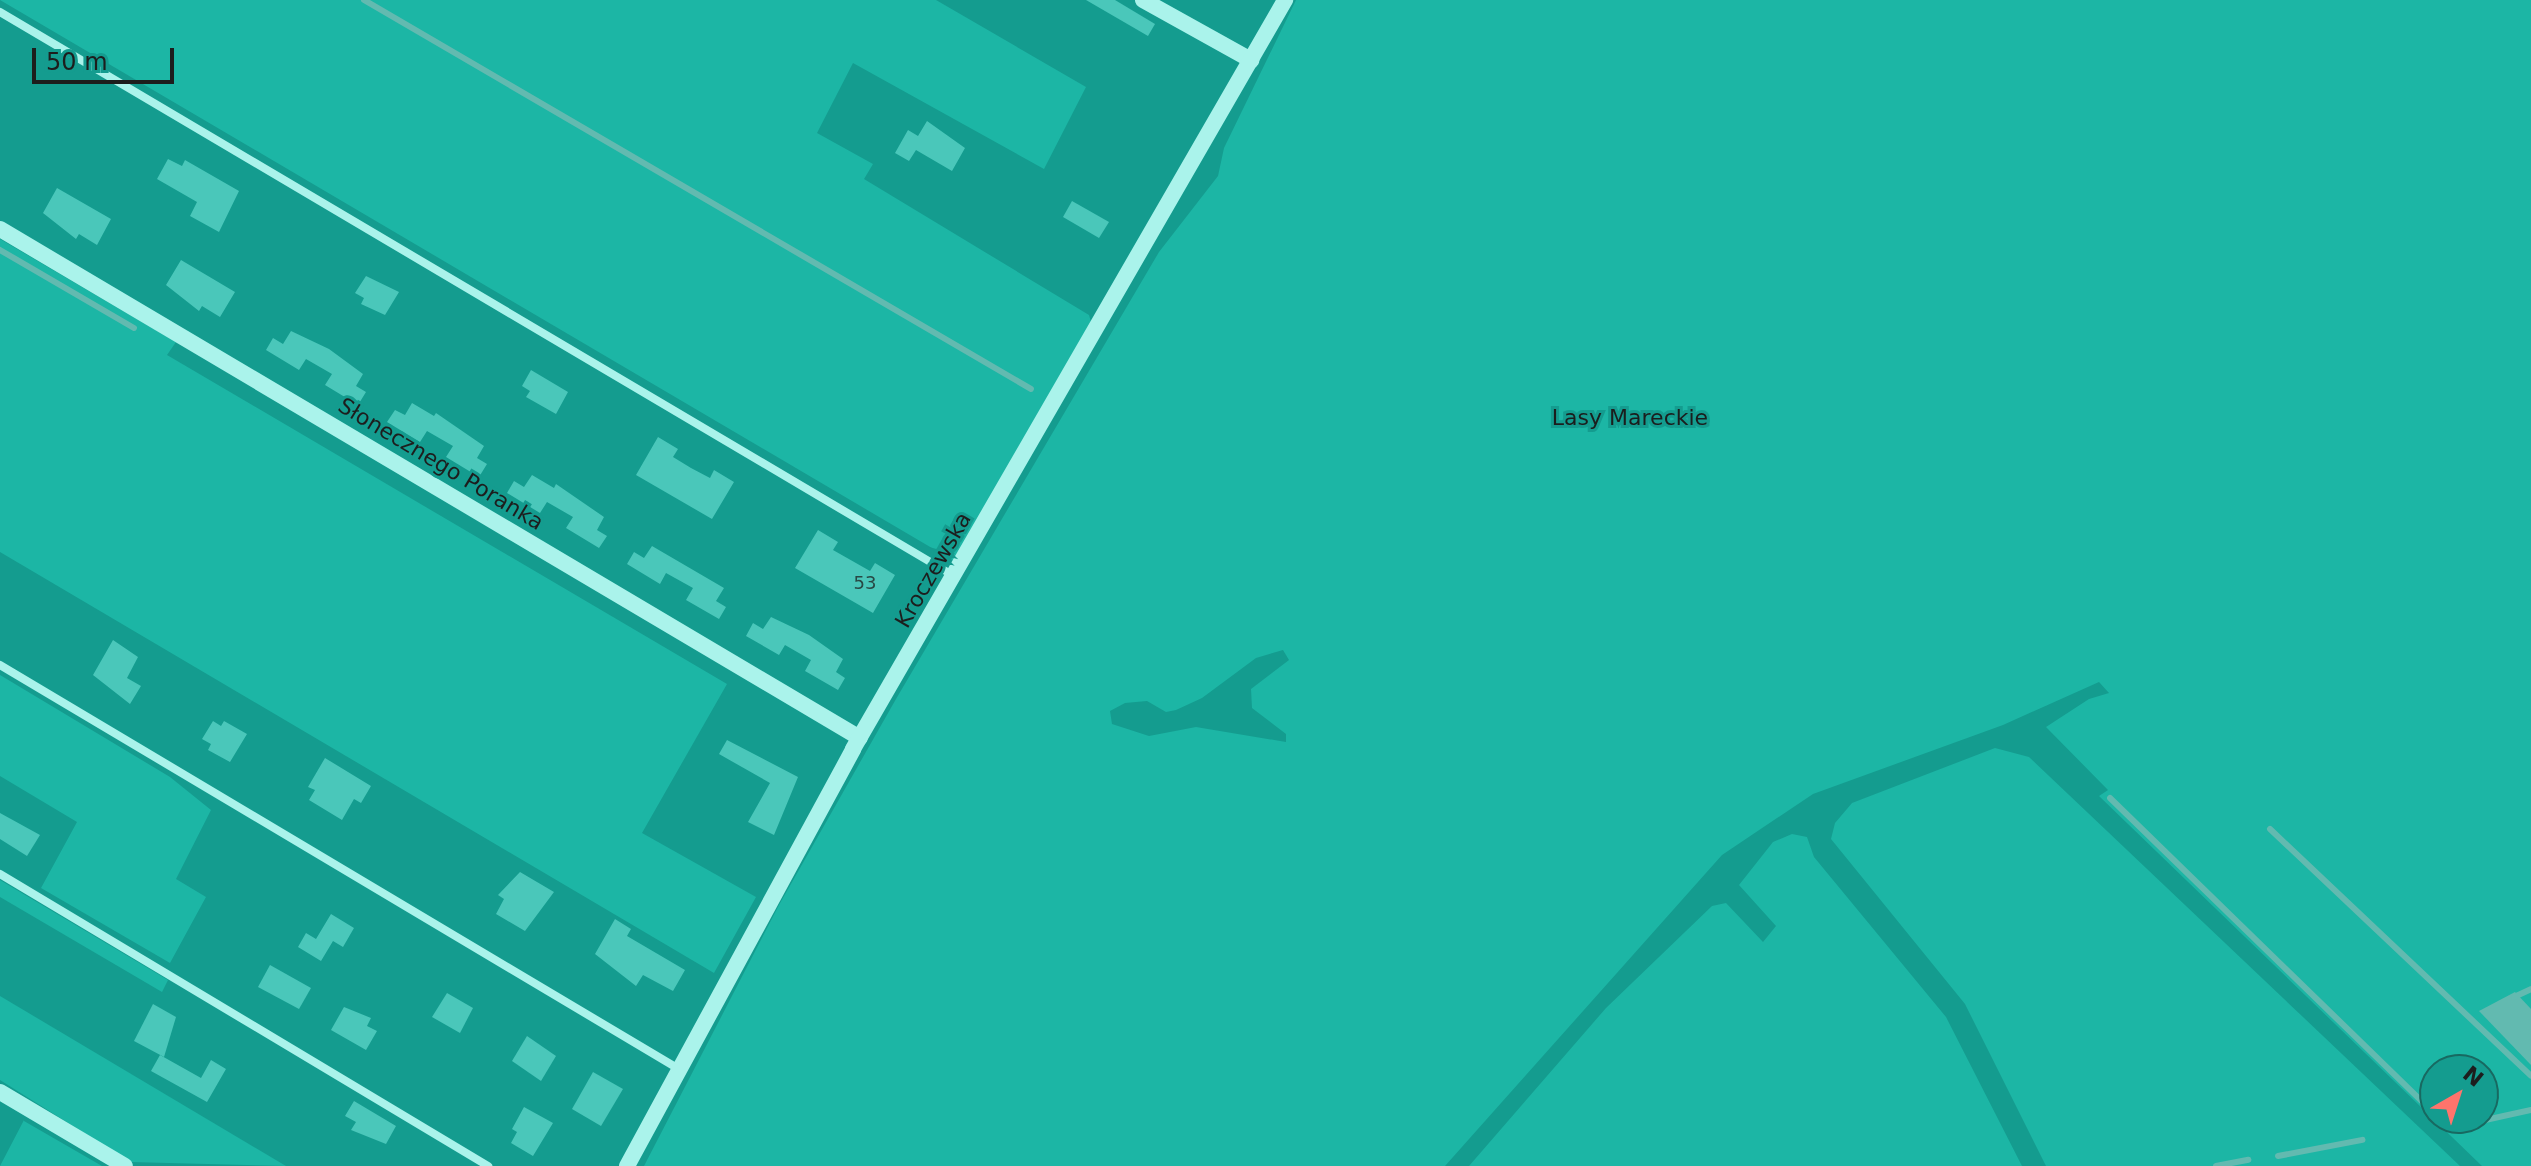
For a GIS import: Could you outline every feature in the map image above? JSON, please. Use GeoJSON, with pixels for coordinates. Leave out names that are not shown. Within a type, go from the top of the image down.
{"type":"FeatureCollection","features":[{"type":"Feature","properties":{"kind":"street"},"geometry":{"type":"LineString","coordinates":[[1143,0],[1251,60]]}},
{"type":"Feature","properties":{"kind":"street","name":"Kroczewska"},"geometry":{"type":"LineString","coordinates":[[627,1166],[677,1068],[860,738],[1285,0]]}},
{"type":"Feature","properties":{"kind":"street","name":"Słonecznego Poranka"},"geometry":{"type":"LineString","coordinates":[[0,229],[860,738]]}},
{"type":"Feature","properties":{"kind":"street"},"geometry":{"type":"LineString","coordinates":[[0,1092],[125,1166]]}},
{"type":"Feature","properties":{"kind":"lane"},"geometry":{"type":"LineString","coordinates":[[0,12],[955,577]]}},
{"type":"Feature","properties":{"kind":"lane"},"geometry":{"type":"LineString","coordinates":[[0,665],[677,1068]]}},
{"type":"Feature","properties":{"kind":"lane"},"geometry":{"type":"LineString","coordinates":[[0,874],[488,1166]]}},
{"type":"Feature","properties":{"kind":"green space"},"geometry":{"type":"Polygon","coordinates":[[[0,0],[936,0],[1086,87],[1044,169],[853,63],[817,133],[873,164],[864,179],[1089,315],[1091,322],[954,561],[0,0]]]}},
{"type":"Feature","properties":{"kind":"green space","name":"Lasy Mareckie"},"geometry":{"type":"Polygon","coordinates":[[[1296,0],[2531,0],[2531,1166],[2482,1166],[2449,1134],[2499,1134],[2499,1054],[2419,1054],[2419,1105],[2099,796],[2108,790],[2046,727],[2089,699],[2109,693],[2099,682],[2003,725],[1813,794],[1722,855],[1445,1166],[644,1166],[779,905],[896,699],[1159,252],[1218,176],[1224,148],[1296,0]],[[1283,650],[1256,658],[1202,698],[1176,710],[1166,712],[1147,701],[1125,703],[1110,711],[1112,724],[1149,736],[1196,727],[1286,742],[1286,734],[1252,708],[1251,689],[1289,660],[1283,650]]]}},
{"type":"Feature","properties":{"kind":"green space"},"geometry":{"type":"Polygon","coordinates":[[[0,239],[176,342],[167,355],[727,684],[642,833],[756,897],[714,973],[0,552],[0,239]]]}},
{"type":"Feature","properties":{"kind":"green space"},"geometry":{"type":"Polygon","coordinates":[[[0,675],[170,777],[211,810],[176,879],[206,897],[170,963],[41,888],[77,822],[0,776],[0,675]]]}},
{"type":"Feature","properties":{"kind":"green space"},"geometry":{"type":"Polygon","coordinates":[[[1995,748],[2029,757],[2419,1127],[2419,1134],[2426,1134],[2460,1166],[2046,1166],[1965,1004],[1831,839],[1835,823],[1852,803],[1995,748]]]}},
{"type":"Feature","properties":{"kind":"green space"},"geometry":{"type":"Polygon","coordinates":[[[1792,834],[1807,837],[1814,857],[1946,1017],[2022,1166],[1469,1166],[1606,1008],[1712,906],[1726,903],[1763,942],[1776,926],[1739,885],[1773,842],[1792,834]]]}},
{"type":"Feature","properties":{"kind":"green space"},"geometry":{"type":"Polygon","coordinates":[[[0,880],[168,980],[162,992],[0,897],[0,880]]]}},
{"type":"Feature","properties":{"kind":"green space"},"geometry":{"type":"Polygon","coordinates":[[[0,996],[286,1166],[130,1162],[0,1080],[0,996]]]}},
{"type":"Feature","properties":{"kind":"green space"},"geometry":{"type":"Polygon","coordinates":[[[24,1121],[102,1166],[0,1166],[24,1121]]]}},
{"type":"Feature","properties":{"kind":"water"},"geometry":{"type":"Polygon","coordinates":[[[2515,992],[2531,1009],[2531,1065],[2479,1011],[2515,992]]]}},
{"type":"Feature","properties":{"kind":"building"},"geometry":{"type":"Polygon","coordinates":[[[1086,0],[1115,0],[1155,24],[1148,36],[1086,0]]]}},
{"type":"Feature","properties":{"kind":"building"},"geometry":{"type":"Polygon","coordinates":[[[927,121],[965,148],[952,171],[916,150],[909,161],[895,153],[908,130],[918,136],[927,121]]]}},
{"type":"Feature","properties":{"kind":"building"},"geometry":{"type":"Polygon","coordinates":[[[168,159],[182,166],[185,160],[239,191],[219,232],[190,216],[197,202],[157,179],[168,159]]]}},
{"type":"Feature","properties":{"kind":"building"},"geometry":{"type":"Polygon","coordinates":[[[57,188],[111,219],[97,245],[79,234],[76,239],[43,213],[57,188]]]}},
{"type":"Feature","properties":{"kind":"building"},"geometry":{"type":"Polygon","coordinates":[[[1072,201],[1109,222],[1099,238],[1063,217],[1072,201]]]}},
{"type":"Feature","properties":{"kind":"building"},"geometry":{"type":"Polygon","coordinates":[[[181,260],[235,292],[220,317],[202,306],[199,311],[166,285],[181,260]]]}},
{"type":"Feature","properties":{"kind":"building"},"geometry":{"type":"Polygon","coordinates":[[[366,276],[399,292],[385,315],[361,304],[364,298],[355,293],[366,276]]]}},
{"type":"Feature","properties":{"kind":"building"},"geometry":{"type":"Polygon","coordinates":[[[291,331],[329,349],[363,374],[356,386],[366,392],[358,405],[325,385],[332,374],[306,359],[299,370],[266,350],[273,338],[283,344],[291,331]]]}},
{"type":"Feature","properties":{"kind":"building"},"geometry":{"type":"Polygon","coordinates":[[[531,370],[568,392],[556,414],[526,397],[530,391],[522,386],[531,370]]]}},
{"type":"Feature","properties":{"kind":"building"},"geometry":{"type":"Polygon","coordinates":[[[412,403],[434,416],[436,413],[484,446],[477,458],[487,464],[479,477],[446,457],[453,446],[427,431],[420,442],[387,422],[395,410],[405,415],[412,403]]]}},
{"type":"Feature","properties":{"kind":"building"},"geometry":{"type":"Polygon","coordinates":[[[658,437],[678,449],[673,457],[691,468],[710,478],[714,470],[734,482],[712,519],[636,475],[658,437]]]}},
{"type":"Feature","properties":{"kind":"building"},"geometry":{"type":"Polygon","coordinates":[[[532,475],[554,488],[556,484],[604,517],[597,530],[607,536],[599,548],[566,528],[573,517],[547,502],[540,513],[507,493],[514,481],[524,487],[532,475]]]}},
{"type":"Feature","properties":{"kind":"building"},"geometry":{"type":"Polygon","coordinates":[[[818,530],[838,542],[833,550],[870,571],[875,563],[895,575],[873,613],[795,568],[818,530]]]}},
{"type":"Feature","properties":{"kind":"building"},"geometry":{"type":"Polygon","coordinates":[[[652,546],[724,588],[716,601],[726,607],[719,619],[686,600],[693,588],[666,573],[660,584],[627,564],[634,552],[644,558],[652,546]]]}},
{"type":"Feature","properties":{"kind":"building"},"geometry":{"type":"Polygon","coordinates":[[[771,617],[809,635],[843,659],[836,672],[845,678],[838,690],[805,671],[811,660],[785,645],[779,655],[746,636],[753,623],[763,629],[771,617]]]}},
{"type":"Feature","properties":{"kind":"building"},"geometry":{"type":"Polygon","coordinates":[[[113,640],[138,657],[127,678],[141,686],[130,704],[93,675],[113,640]]]}},
{"type":"Feature","properties":{"kind":"building"},"geometry":{"type":"Polygon","coordinates":[[[213,721],[221,726],[224,721],[247,734],[230,762],[208,750],[211,744],[202,739],[213,721]]]}},
{"type":"Feature","properties":{"kind":"building"},"geometry":{"type":"Polygon","coordinates":[[[727,740],[798,777],[774,835],[748,822],[770,783],[719,754],[727,740]]]}},
{"type":"Feature","properties":{"kind":"building"},"geometry":{"type":"Polygon","coordinates":[[[325,758],[371,786],[361,803],[354,799],[342,820],[309,800],[315,790],[308,787],[325,758]]]}},
{"type":"Feature","properties":{"kind":"building"},"geometry":{"type":"Polygon","coordinates":[[[0,813],[40,835],[27,856],[0,839],[0,813]]]}},
{"type":"Feature","properties":{"kind":"building"},"geometry":{"type":"Polygon","coordinates":[[[520,872],[554,892],[525,931],[496,914],[504,899],[498,895],[520,872]]]}},
{"type":"Feature","properties":{"kind":"building"},"geometry":{"type":"Polygon","coordinates":[[[331,914],[354,928],[343,947],[333,941],[321,961],[298,947],[306,933],[316,939],[331,914]]]}},
{"type":"Feature","properties":{"kind":"building"},"geometry":{"type":"Polygon","coordinates":[[[615,919],[631,929],[627,936],[685,970],[673,991],[643,975],[636,986],[595,954],[615,919]]]}},
{"type":"Feature","properties":{"kind":"building"},"geometry":{"type":"Polygon","coordinates":[[[270,965],[311,988],[299,1009],[258,987],[270,965]]]}},
{"type":"Feature","properties":{"kind":"building"},"geometry":{"type":"Polygon","coordinates":[[[447,993],[473,1008],[460,1033],[432,1017],[447,993]]]}},
{"type":"Feature","properties":{"kind":"building"},"geometry":{"type":"Polygon","coordinates":[[[153,1004],[176,1017],[164,1057],[134,1041],[153,1004]]]}},
{"type":"Feature","properties":{"kind":"building"},"geometry":{"type":"Polygon","coordinates":[[[344,1007],[371,1018],[367,1026],[377,1031],[366,1050],[331,1030],[344,1007]]]}},
{"type":"Feature","properties":{"kind":"building"},"geometry":{"type":"Polygon","coordinates":[[[527,1036],[556,1056],[541,1081],[512,1061],[527,1036]]]}},
{"type":"Feature","properties":{"kind":"building"},"geometry":{"type":"Polygon","coordinates":[[[160,1055],[201,1078],[211,1060],[226,1069],[207,1102],[151,1071],[160,1055]]]}},
{"type":"Feature","properties":{"kind":"building"},"geometry":{"type":"Polygon","coordinates":[[[593,1072],[623,1089],[601,1126],[572,1109],[593,1072]]]}},
{"type":"Feature","properties":{"kind":"building"},"geometry":{"type":"Polygon","coordinates":[[[354,1101],[396,1126],[386,1144],[351,1130],[356,1122],[345,1116],[354,1101]]]}},
{"type":"Feature","properties":{"kind":"building"},"geometry":{"type":"Polygon","coordinates":[[[524,1107],[553,1123],[533,1156],[511,1143],[517,1132],[512,1129],[524,1107]]]}},
{"type":"Feature","properties":{"kind":"waterway"},"geometry":{"type":"LineString","coordinates":[[364,0],[1031,389]]}},
{"type":"Feature","properties":{"kind":"waterway"},"geometry":{"type":"LineString","coordinates":[[0,250],[134,328]]}},
{"type":"Feature","properties":{"kind":"waterway"},"geometry":{"type":"LineString","coordinates":[[2110,798],[2419,1098]]}},
{"type":"Feature","properties":{"kind":"waterway"},"geometry":{"type":"LineString","coordinates":[[2270,829],[2531,1076]]}},
{"type":"Feature","properties":{"kind":"waterway"},"geometry":{"type":"LineString","coordinates":[[2514,997],[2531,989]]}},
{"type":"Feature","properties":{"kind":"waterway"},"geometry":{"type":"LineString","coordinates":[[2499,1117],[2531,1110]]}},
{"type":"Feature","properties":{"kind":"waterway"},"geometry":{"type":"LineString","coordinates":[[2278,1156],[2362,1140]]}},
{"type":"Feature","properties":{"kind":"waterway"},"geometry":{"type":"LineString","coordinates":[[2216,1166],[2248,1160]]}}]}
